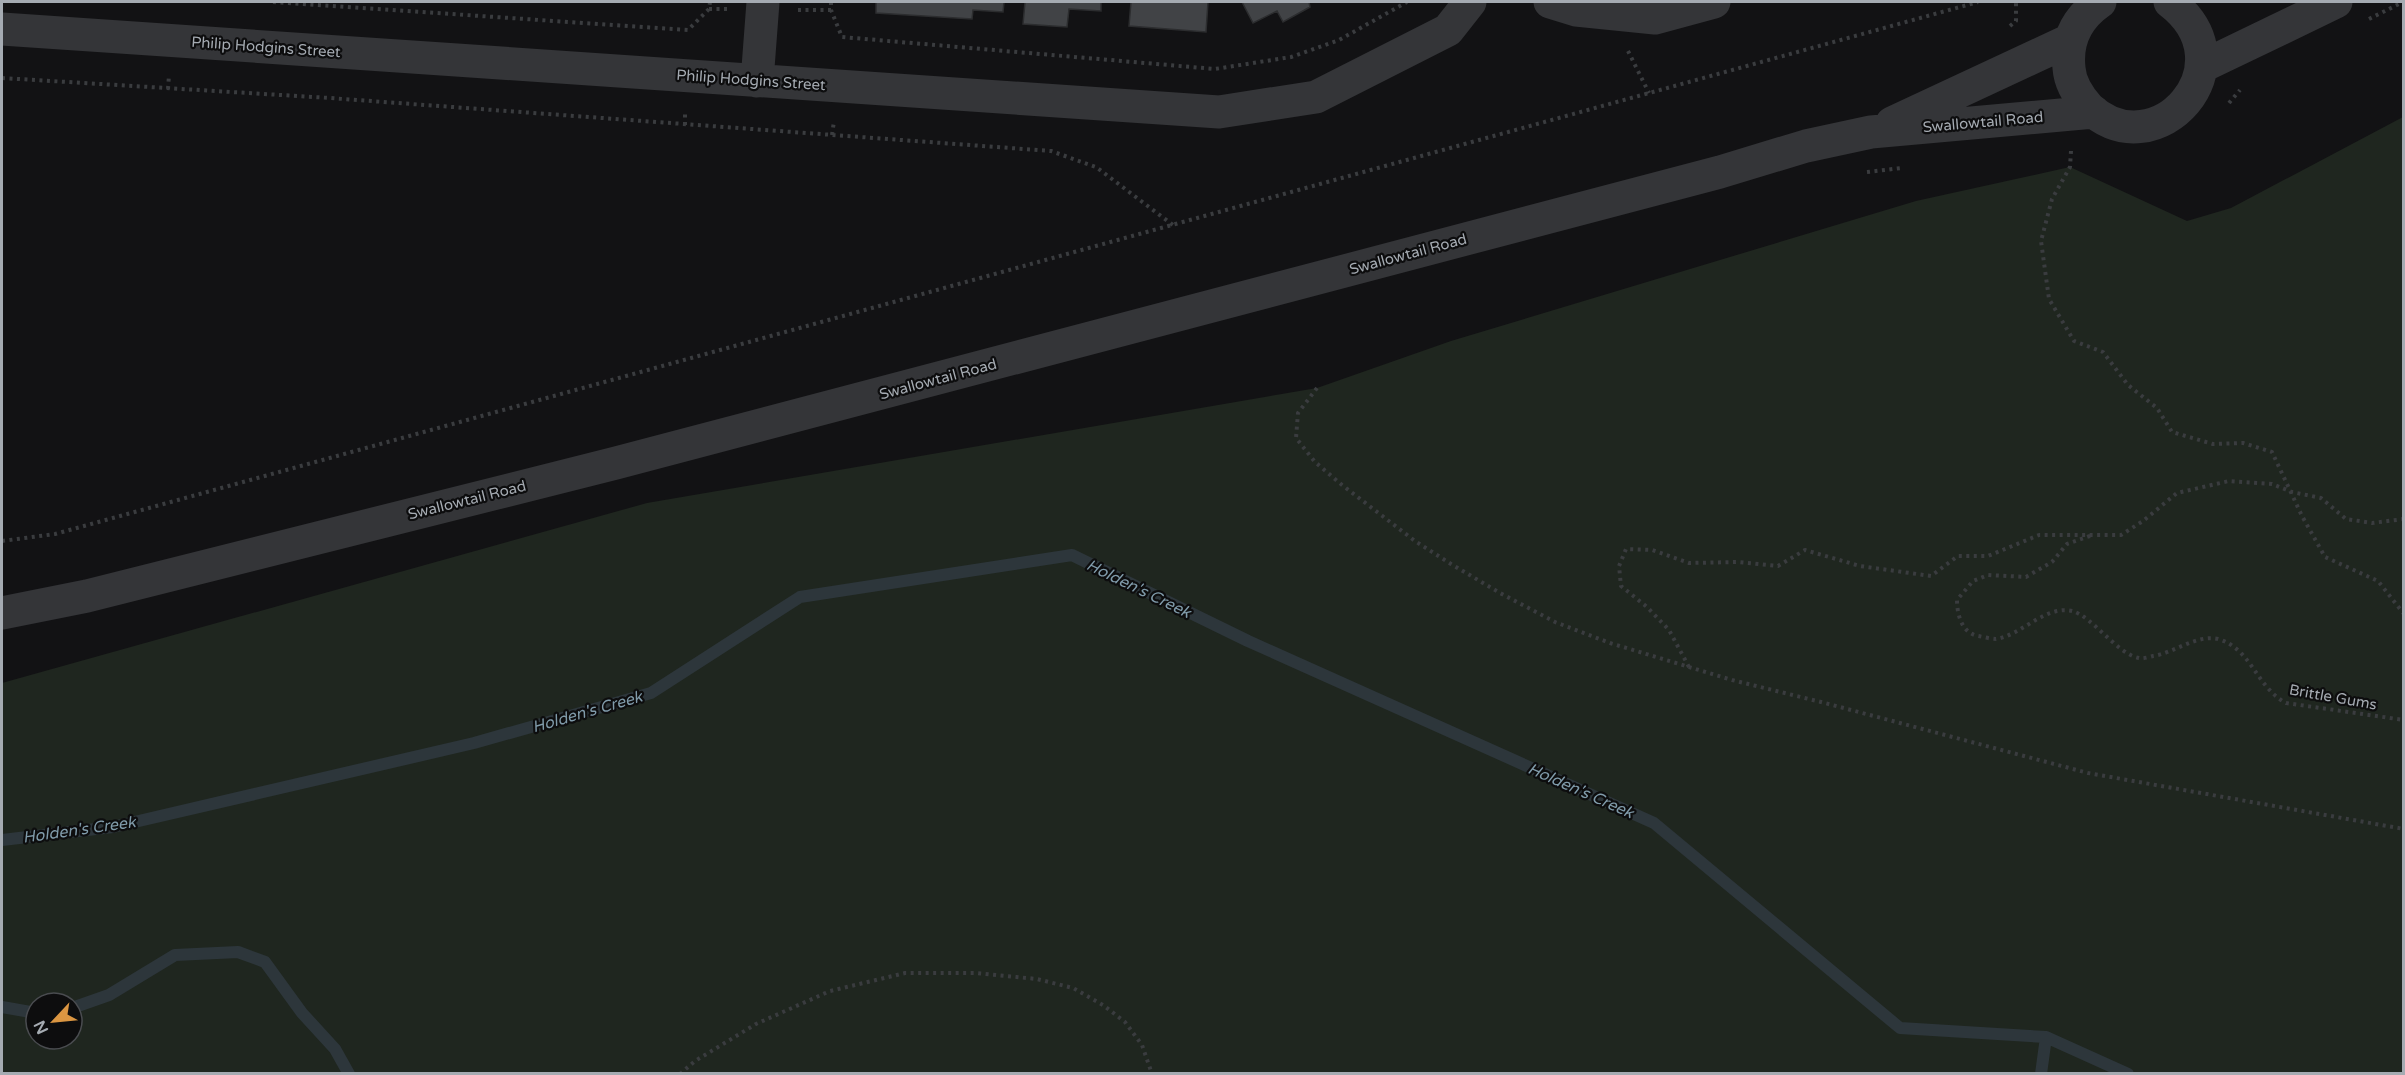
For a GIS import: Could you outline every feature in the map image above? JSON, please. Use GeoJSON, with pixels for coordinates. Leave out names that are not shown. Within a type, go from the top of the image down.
{"type":"FeatureCollection","features":[{"type":"Feature","properties":{"kind":"street"},"geometry":{"type":"LineString","coordinates":[[757,81],[763,2]]}},
{"type":"Feature","properties":{"kind":"street","name":"Philip Hodgins Street"},"geometry":{"type":"LineString","coordinates":[[2,29],[1219,112],[1316,97],[1448,30],[1470,2]]}},
{"type":"Feature","properties":{"kind":"street"},"geometry":{"type":"LineString","coordinates":[[1550,2],[1576,10],[1655,18],[1714,2]]}},
{"type":"Feature","properties":{"kind":"street","name":"Swallowtail Road"},"geometry":{"type":"LineString","coordinates":[[2080,17],[2067,56],[2069,72],[2083,101],[2094,112],[2117,124],[2143,126],[2155,123],[2177,111],[2187,102],[2199,79],[2201,67],[2198,36],[2191,22],[2170,2]]}},
{"type":"Feature","properties":{"kind":"street"},"geometry":{"type":"LineString","coordinates":[[2201,67],[2336,2]]}},
{"type":"Feature","properties":{"kind":"street","name":"Swallowtail Road"},"geometry":{"type":"LineString","coordinates":[[1871,132],[2080,17]]}},
{"type":"Feature","properties":{"kind":"street","name":"Swallowtail Road"},"geometry":{"type":"LineString","coordinates":[[2,613],[87,596],[616,463],[1720,172],[1806,146],[1871,132],[2094,112]]}},
{"type":"Feature","properties":{"kind":"path"},"geometry":{"type":"LineString","coordinates":[[273,2],[688,30],[709,9],[710,2]]}},
{"type":"Feature","properties":{"kind":"path"},"geometry":{"type":"LineString","coordinates":[[831,2],[831,10],[842,37],[1215,69],[1291,57],[1339,40],[1407,2]]}},
{"type":"Feature","properties":{"kind":"path"},"geometry":{"type":"LineString","coordinates":[[2,541],[55,534],[1978,2]]}},
{"type":"Feature","properties":{"kind":"path"},"geometry":{"type":"LineString","coordinates":[[2,78],[353,100],[1051,151],[1096,167],[1173,225]]}},
{"type":"Feature","properties":{"kind":"path"},"geometry":{"type":"LineString","coordinates":[[2071,151],[2070,167],[2052,199],[2042,241],[2049,298],[2074,341],[2103,352],[2128,385],[2157,408],[2172,432],[2213,444],[2243,443],[2272,452],[2302,516],[2325,557],[2378,581],[2403,614]]}},
{"type":"Feature","properties":{"kind":"path"},"geometry":{"type":"LineString","coordinates":[[1317,388],[1298,413],[1296,438],[1315,462],[1415,541],[1500,593],[1556,622],[1610,643],[1689,667],[2088,773],[2403,829]]}},
{"type":"Feature","properties":{"kind":"path","name":"Brittle Gums"},"geometry":{"type":"LineString","coordinates":[[1689,667],[1669,630],[1622,586],[1619,566],[1626,549],[1652,550],[1689,563],[1739,562],[1778,566],[1805,550],[1860,566],[1931,576],[1958,556],[1988,556],[2039,535],[2121,535],[2143,521],[2177,493],[2229,481],[2272,484],[2292,492],[2321,498],[2346,519],[2372,523],[2403,519]]}},
{"type":"Feature","properties":{"kind":"path","name":"Brittle Gums"},"geometry":{"type":"LineString","coordinates":[[2094,534],[2067,544],[2052,562],[2026,577],[1988,575],[1973,581],[1957,600],[1960,622],[1972,635],[1995,639],[2020,631],[2038,619],[2061,610],[2074,611],[2122,650],[2140,659],[2168,654],[2202,638],[2215,639],[2229,644],[2246,658],[2274,697],[2286,703],[2403,720]]}},
{"type":"Feature","properties":{"kind":"path"},"geometry":{"type":"LineString","coordinates":[[680,1074],[695,1061],[756,1024],[830,991],[905,973],[976,973],[1037,979],[1072,988],[1103,1005],[1125,1022],[1142,1045],[1152,1074]]}},
{"type":"Feature","properties":{"kind":"shaded area"},"geometry":{"type":"Polygon","coordinates":[[[2403,117],[2403,1073],[2,1073],[2,683],[647,503],[1317,388],[1451,341],[1916,201],[2070,167],[2187,221],[2231,208],[2403,117]]]}},
{"type":"Feature","properties":{"kind":"building"},"geometry":{"type":"Polygon","coordinates":[[[876,2],[1004,2],[1003,12],[973,10],[972,19],[876,13],[876,2]]]}},
{"type":"Feature","properties":{"kind":"building"},"geometry":{"type":"Polygon","coordinates":[[[1025,2],[1101,2],[1101,11],[1069,9],[1067,27],[1023,24],[1025,2]]]}},
{"type":"Feature","properties":{"kind":"building"},"geometry":{"type":"Polygon","coordinates":[[[1131,2],[1208,2],[1206,32],[1129,26],[1131,2]]]}},
{"type":"Feature","properties":{"kind":"building"},"geometry":{"type":"Polygon","coordinates":[[[1242,2],[1309,2],[1310,7],[1283,22],[1277,11],[1253,23],[1242,2]]]}},
{"type":"Feature","properties":{"kind":"waterway","name":"Holden's Creek"},"geometry":{"type":"LineString","coordinates":[[2,840],[113,827],[474,743],[651,693],[800,597],[1072,555],[1248,641],[1654,823],[1900,1028],[2046,1037],[2128,1074]]}},
{"type":"Feature","properties":{"kind":"waterway"},"geometry":{"type":"LineString","coordinates":[[84,1004],[109,995],[175,955],[238,952],[265,962],[302,1013],[335,1049],[349,1074]]}},
{"type":"Feature","properties":{"kind":"waterway"},"geometry":{"type":"LineString","coordinates":[[2,1007],[24,1011]]}},
{"type":"Feature","properties":{"kind":"waterway"},"geometry":{"type":"LineString","coordinates":[[2041,1074],[2046,1037]]}}]}
